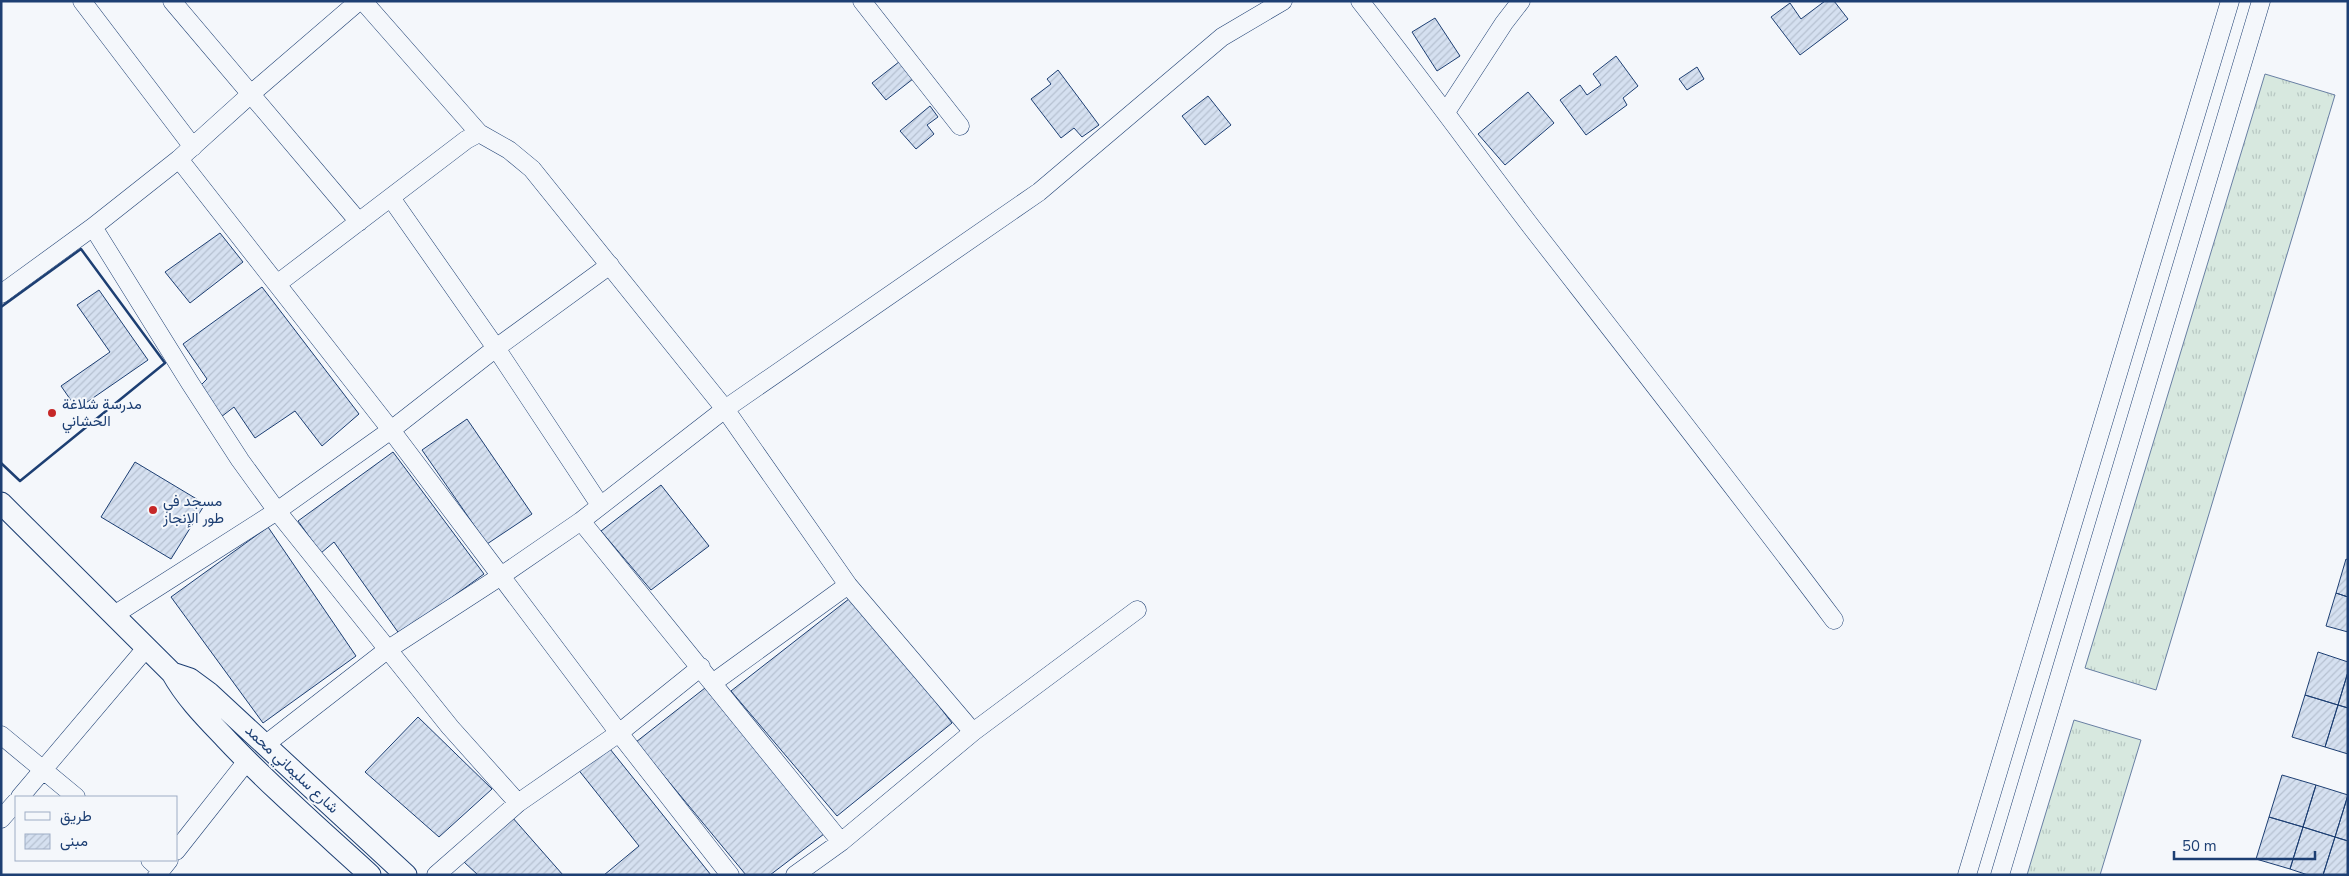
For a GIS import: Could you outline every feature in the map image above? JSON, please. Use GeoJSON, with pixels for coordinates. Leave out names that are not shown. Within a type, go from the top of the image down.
{"type":"FeatureCollection","features":[{"type":"Feature","properties":{"kind":"street"},"geometry":{"type":"LineString","coordinates":[[82,1],[277,284],[391,430],[619,733],[730,875]]}},
{"type":"Feature","properties":{"kind":"street"},"geometry":{"type":"LineString","coordinates":[[172,1],[252,93],[359,222]]}},
{"type":"Feature","properties":{"kind":"street"},"geometry":{"type":"LineString","coordinates":[[1,294],[93,227],[186,153],[252,93],[361,1],[479,133],[508,150],[532,169],[725,409],[848,585],[973,732]]}},
{"type":"Feature","properties":{"kind":"street"},"geometry":{"type":"LineString","coordinates":[[862,1],[960,126]]}},
{"type":"Feature","properties":{"kind":"street"},"geometry":{"type":"LineString","coordinates":[[266,744],[387,650],[501,576],[581,521],[725,409],[1039,192],[1222,38],[1284,1]]}},
{"type":"Feature","properties":{"kind":"street"},"geometry":{"type":"LineString","coordinates":[[1360,1],[1532,227],[1691,430],[1834,620]]}},
{"type":"Feature","properties":{"kind":"street"},"geometry":{"type":"LineString","coordinates":[[1446,112],[1504,23],[1521,1]]}},
{"type":"Feature","properties":{"kind":"street"},"geometry":{"type":"LineString","coordinates":[[1967,875],[2230,1]]}},
{"type":"Feature","properties":{"kind":"street"},"geometry":{"type":"LineString","coordinates":[[2000,875],[2261,1]]}},
{"type":"Feature","properties":{"kind":"street"},"geometry":{"type":"LineString","coordinates":[[277,284],[466,140],[479,133]]}},
{"type":"Feature","properties":{"kind":"street"},"geometry":{"type":"LineString","coordinates":[[392,198],[496,348],[600,505]]}},
{"type":"Feature","properties":{"kind":"street"},"geometry":{"type":"LineString","coordinates":[[93,227],[200,399],[277,511],[450,727],[518,803]]}},
{"type":"Feature","properties":{"kind":"street"},"geometry":{"type":"LineString","coordinates":[[114,615],[277,511],[391,430],[496,348],[610,266]]}},
{"type":"Feature","properties":{"kind":"street","name":"شارع سليماني محمد"},"geometry":{"type":"LineString","coordinates":[[1,503],[172,673],[196,708],[247,761],[370,875]]}},
{"type":"Feature","properties":{"kind":"street"},"geometry":{"type":"LineString","coordinates":[[581,521],[714,682],[841,842]]}},
{"type":"Feature","properties":{"kind":"street"},"geometry":{"type":"LineString","coordinates":[[714,682],[848,585]]}},
{"type":"Feature","properties":{"kind":"street"},"geometry":{"type":"LineString","coordinates":[[795,875],[841,842],[973,732],[1137,610]]}},
{"type":"Feature","properties":{"kind":"street"},"geometry":{"type":"LineString","coordinates":[[21,796],[147,647]]}},
{"type":"Feature","properties":{"kind":"street"},"geometry":{"type":"LineString","coordinates":[[436,875],[518,803],[619,733],[701,667]]}},
{"type":"Feature","properties":{"kind":"street","name":"شارع سليماني محمد"},"geometry":{"type":"LineString","coordinates":[[172,673],[190,679],[209,693],[406,875]]}},
{"type":"Feature","properties":{"kind":"street"},"geometry":{"type":"LineString","coordinates":[[1,735],[75,796]]}},
{"type":"Feature","properties":{"kind":"street"},"geometry":{"type":"LineString","coordinates":[[178,847],[247,761]]}},
{"type":"Feature","properties":{"kind":"street"},"geometry":{"type":"LineString","coordinates":[[1,819],[15,803]]}},
{"type":"Feature","properties":{"kind":"green space"},"geometry":{"type":"Polygon","coordinates":[[[2265,74],[2335,95],[2156,690],[2085,668],[2265,74]]]}},
{"type":"Feature","properties":{"kind":"green space"},"geometry":{"type":"Polygon","coordinates":[[[2074,720],[2141,740],[2100,875],[2027,875],[2074,720]]]}},
{"type":"Feature","properties":{"kind":"building"},"geometry":{"type":"Polygon","coordinates":[[[1825,1],[1834,1],[1848,19],[1800,55],[1771,17],[1790,3],[1801,19],[1825,1]]]}},
{"type":"Feature","properties":{"kind":"building"},"geometry":{"type":"Polygon","coordinates":[[[1435,18],[1460,56],[1437,71],[1412,32],[1435,18]]]}},
{"type":"Feature","properties":{"kind":"building"},"geometry":{"type":"Polygon","coordinates":[[[1616,56],[1638,86],[1623,98],[1627,105],[1586,135],[1560,100],[1580,85],[1587,95],[1601,85],[1593,74],[1616,56]]]}},
{"type":"Feature","properties":{"kind":"building"},"geometry":{"type":"Polygon","coordinates":[[[904,58],[918,75],[886,100],[872,83],[904,58]]]}},
{"type":"Feature","properties":{"kind":"building"},"geometry":{"type":"Polygon","coordinates":[[[1697,67],[1704,79],[1687,90],[1679,79],[1697,67]]]}},
{"type":"Feature","properties":{"kind":"building"},"geometry":{"type":"Polygon","coordinates":[[[1058,70],[1099,125],[1082,137],[1074,128],[1061,138],[1031,99],[1051,84],[1047,79],[1058,70]]]}},
{"type":"Feature","properties":{"kind":"building"},"geometry":{"type":"Polygon","coordinates":[[[1528,92],[1554,123],[1505,165],[1478,134],[1528,92]]]}},
{"type":"Feature","properties":{"kind":"building"},"geometry":{"type":"Polygon","coordinates":[[[1208,96],[1231,125],[1205,145],[1182,116],[1208,96]]]}},
{"type":"Feature","properties":{"kind":"building"},"geometry":{"type":"Polygon","coordinates":[[[930,106],[938,117],[927,125],[934,134],[916,149],[900,131],[930,106]]]}},
{"type":"Feature","properties":{"kind":"building"},"geometry":{"type":"Polygon","coordinates":[[[220,233],[243,262],[190,303],[165,272],[220,233]]]}},
{"type":"Feature","properties":{"kind":"building"},"geometry":{"type":"Polygon","coordinates":[[[262,287],[359,414],[322,446],[295,411],[255,438],[234,407],[221,417],[200,386],[207,379],[183,344],[262,287]]]}},
{"type":"Feature","properties":{"kind":"building"},"geometry":{"type":"Polygon","coordinates":[[[99,290],[148,360],[77,409],[61,386],[110,352],[77,305],[99,290]]]}},
{"type":"Feature","properties":{"kind":"building"},"geometry":{"type":"Polygon","coordinates":[[[467,419],[532,514],[487,544],[422,450],[467,419]]]}},
{"type":"Feature","properties":{"kind":"building"},"geometry":{"type":"Polygon","coordinates":[[[393,452],[484,574],[400,635],[334,542],[321,553],[298,521],[393,452]]]}},
{"type":"Feature","properties":{"kind":"building","name":"مسجد في طور الإنجاز"},"geometry":{"type":"Polygon","coordinates":[[[135,462],[205,504],[171,559],[101,517],[135,462]]]}},
{"type":"Feature","properties":{"kind":"building"},"geometry":{"type":"Polygon","coordinates":[[[661,485],[709,546],[651,590],[601,531],[661,485]]]}},
{"type":"Feature","properties":{"kind":"building"},"geometry":{"type":"Polygon","coordinates":[[[268,527],[356,656],[263,723],[171,597],[268,527]]]}},
{"type":"Feature","properties":{"kind":"building"},"geometry":{"type":"Polygon","coordinates":[[[2346,559],[2348,560],[2348,597],[2336,593],[2346,559]]]}},
{"type":"Feature","properties":{"kind":"building"},"geometry":{"type":"Polygon","coordinates":[[[2336,593],[2348,597],[2348,632],[2326,626],[2336,593]]]}},
{"type":"Feature","properties":{"kind":"building"},"geometry":{"type":"Polygon","coordinates":[[[854,595],[952,723],[837,816],[731,691],[854,595]]]}},
{"type":"Feature","properties":{"kind":"building"},"geometry":{"type":"Polygon","coordinates":[[[2318,652],[2348,662],[2348,672],[2338,705],[2305,695],[2318,652]]]}},
{"type":"Feature","properties":{"kind":"building"},"geometry":{"type":"Polygon","coordinates":[[[2348,672],[2348,708],[2338,705],[2348,672]]]}},
{"type":"Feature","properties":{"kind":"building"},"geometry":{"type":"Polygon","coordinates":[[[705,688],[824,834],[770,875],[746,875],[636,742],[705,688]]]}},
{"type":"Feature","properties":{"kind":"building"},"geometry":{"type":"Polygon","coordinates":[[[2305,695],[2338,705],[2325,747],[2292,737],[2305,695]]]}},
{"type":"Feature","properties":{"kind":"building"},"geometry":{"type":"Polygon","coordinates":[[[2338,705],[2348,708],[2348,754],[2325,747],[2338,705]]]}},
{"type":"Feature","properties":{"kind":"building"},"geometry":{"type":"Polygon","coordinates":[[[418,717],[492,789],[439,837],[365,772],[418,717]]]}},
{"type":"Feature","properties":{"kind":"building"},"geometry":{"type":"Polygon","coordinates":[[[606,744],[711,875],[604,875],[639,846],[577,768],[606,744]]]}},
{"type":"Feature","properties":{"kind":"building"},"geometry":{"type":"Polygon","coordinates":[[[2282,775],[2316,785],[2303,827],[2269,817],[2282,775]]]}},
{"type":"Feature","properties":{"kind":"building"},"geometry":{"type":"Polygon","coordinates":[[[2316,785],[2348,795],[2335,837],[2303,827],[2316,785]]]}},
{"type":"Feature","properties":{"kind":"building"},"geometry":{"type":"Polygon","coordinates":[[[2348,795],[2348,841],[2335,837],[2348,795]]]}},
{"type":"Feature","properties":{"kind":"building"},"geometry":{"type":"Polygon","coordinates":[[[512,817],[563,875],[478,875],[464,862],[512,817]]]}},
{"type":"Feature","properties":{"kind":"building"},"geometry":{"type":"Polygon","coordinates":[[[2269,817],[2303,827],[2290,869],[2256,859],[2269,817]]]}},
{"type":"Feature","properties":{"kind":"building"},"geometry":{"type":"Polygon","coordinates":[[[2303,827],[2335,837],[2323,875],[2308,875],[2290,869],[2303,827]]]}},
{"type":"Feature","properties":{"kind":"building"},"geometry":{"type":"Polygon","coordinates":[[[2335,837],[2348,841],[2348,875],[2323,875],[2335,837]]]}},
{"type":"Feature","properties":{"kind":"wall"},"geometry":{"type":"LineString","coordinates":[[1,307],[81,249],[165,363],[20,481],[1,463]]}},
{"type":"Feature","properties":{"kind":"place","name":"مدرسة شلاغة الحشاني"},"geometry":{"type":"Point","coordinates":[52,413]}},
{"type":"Feature","properties":{"kind":"place","name":"مسجد في طور الإنجاز"},"geometry":{"type":"Point","coordinates":[153,510]}}]}
